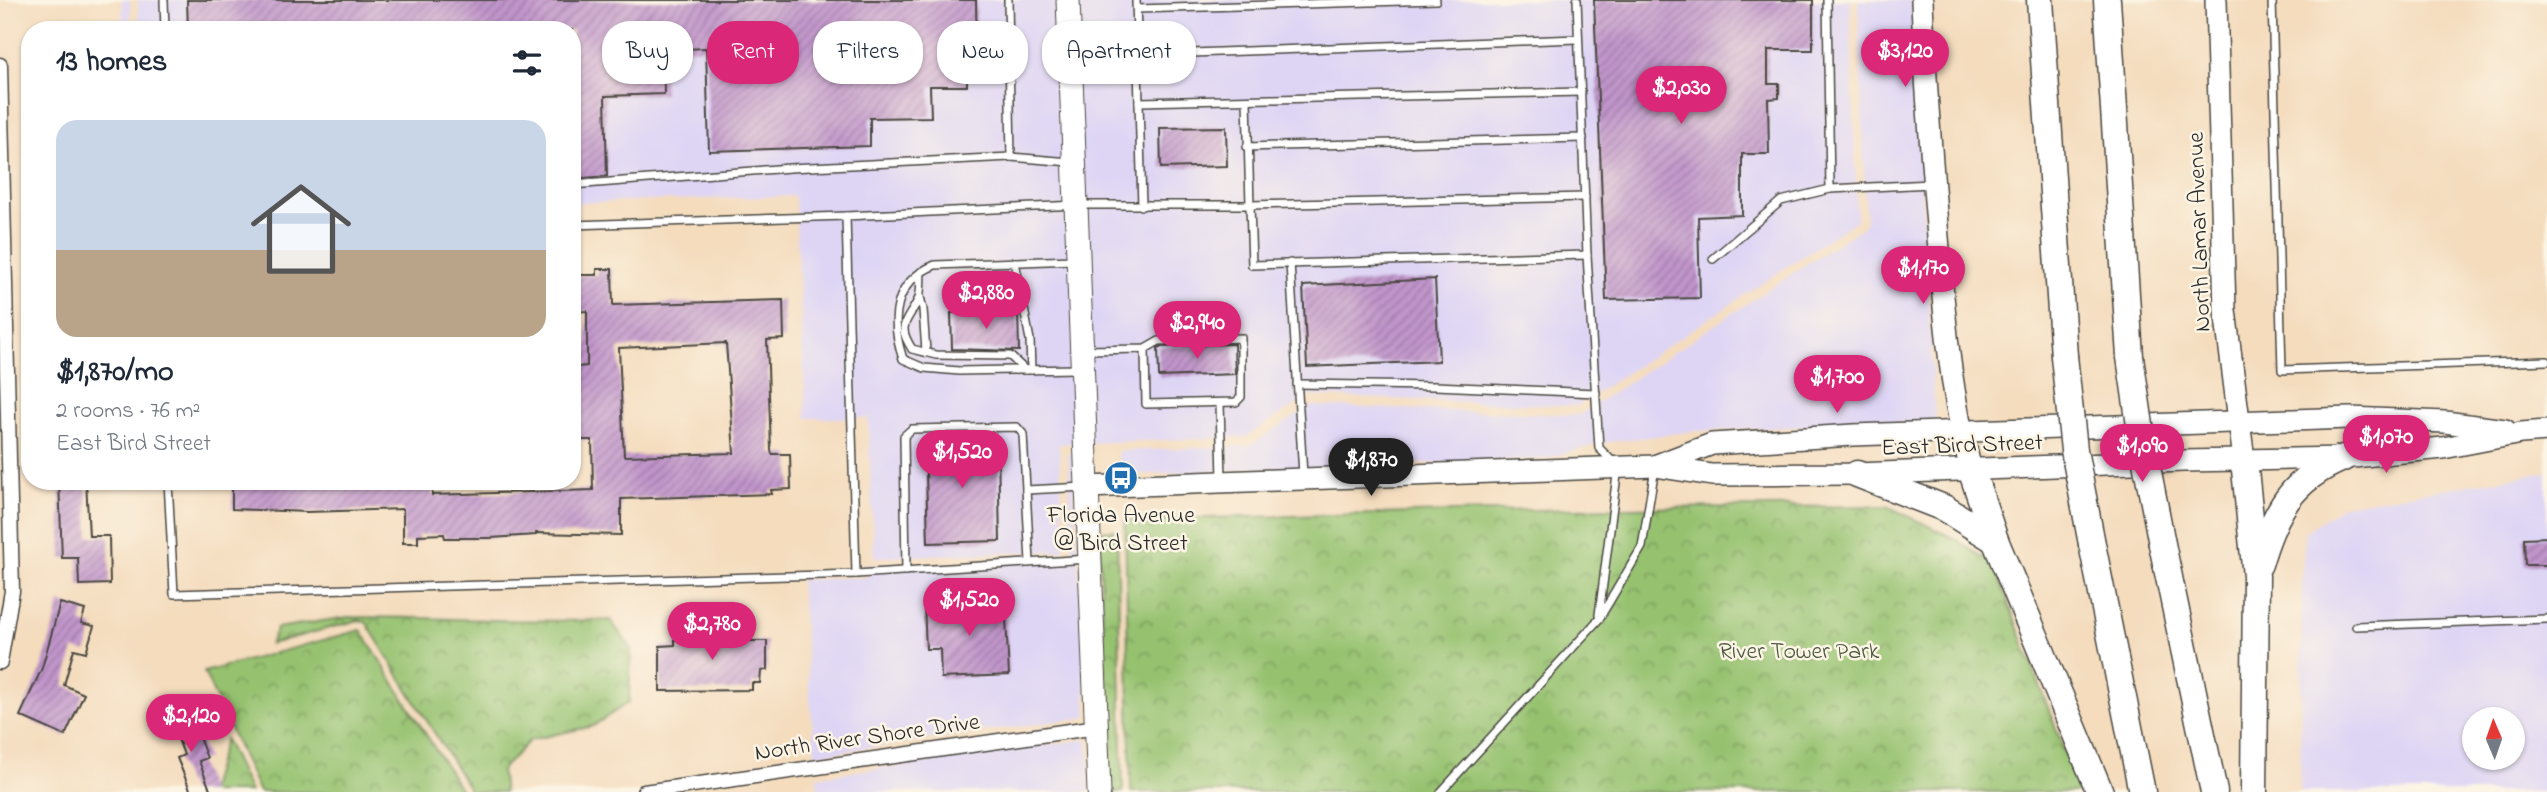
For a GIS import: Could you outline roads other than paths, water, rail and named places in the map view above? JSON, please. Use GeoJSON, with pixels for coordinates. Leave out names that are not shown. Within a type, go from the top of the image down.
{"type":"FeatureCollection","features":[{"type":"Feature","properties":{"kind":"highway"},"geometry":{"type":"LineString","coordinates":[[2040,0],[2064,356],[2074,450],[2142,792]]}},
{"type":"Feature","properties":{"kind":"highway"},"geometry":{"type":"LineString","coordinates":[[2107,0],[2130,356],[2143,446],[2214,792]]}},
{"type":"Feature","properties":{"kind":"highway"},"geometry":{"type":"LineString","coordinates":[[2256,576],[2279,508],[2288,496],[2321,470],[2343,458]]}},
{"type":"Feature","properties":{"kind":"highway"},"geometry":{"type":"LineString","coordinates":[[2244,460],[2256,576],[2254,792]]}},
{"type":"Feature","properties":{"kind":"highway"},"geometry":{"type":"LineString","coordinates":[[1970,469],[1995,540],[2100,792]]}},
{"type":"Feature","properties":{"kind":"highway"},"geometry":{"type":"LineString","coordinates":[[1857,474],[1935,503],[1995,540]]}},
{"type":"Feature","properties":{"kind":"main road"},"geometry":{"type":"LineString","coordinates":[[1068,0],[1099,792]]}},
{"type":"Feature","properties":{"kind":"street"},"geometry":{"type":"LineString","coordinates":[[1922,0],[1944,310],[1960,431],[1970,469]]}},
{"type":"Feature","properties":{"kind":"street","name":"North Lamar Avenue"},"geometry":{"type":"LineString","coordinates":[[2216,0],[2225,310],[2244,460]]}},
{"type":"Feature","properties":{"kind":"street"},"geometry":{"type":"LineString","coordinates":[[0,65],[12,591],[0,662]]}},
{"type":"Feature","properties":{"kind":"street","name":"East Bird Street"},"geometry":{"type":"LineString","coordinates":[[1655,466],[1712,444],[1781,438],[1960,431],[2350,418],[2445,422],[2521,433]]}},
{"type":"Feature","properties":{"kind":"street","name":"East Bird Street"},"geometry":{"type":"LineString","coordinates":[[1086,487],[1655,466],[1712,475],[1857,474],[2343,458],[2443,447],[2521,433],[2547,432]]}},
{"type":"Feature","properties":{"kind":"street","name":"North River Shore Drive"},"geometry":{"type":"LineString","coordinates":[[644,792],[1097,727]]}},
{"type":"Feature","properties":{"kind":"lane"},"geometry":{"type":"LineString","coordinates":[[164,0],[165,21]]}},
{"type":"Feature","properties":{"kind":"lane"},"geometry":{"type":"LineString","coordinates":[[1008,0],[1011,157]]}},
{"type":"Feature","properties":{"kind":"lane"},"geometry":{"type":"LineString","coordinates":[[1136,0],[1137,21]]}},
{"type":"Feature","properties":{"kind":"lane"},"geometry":{"type":"LineString","coordinates":[[1137,9],[1436,0]]}},
{"type":"Feature","properties":{"kind":"lane"},"geometry":{"type":"LineString","coordinates":[[1577,0],[1587,255],[1599,448],[1618,467],[1599,619]]}},
{"type":"Feature","properties":{"kind":"lane"},"geometry":{"type":"LineString","coordinates":[[1827,0],[1830,189]]}},
{"type":"Feature","properties":{"kind":"lane"},"geometry":{"type":"LineString","coordinates":[[2272,0],[2282,370],[2547,361]]}},
{"type":"Feature","properties":{"kind":"lane"},"geometry":{"type":"LineString","coordinates":[[1196,53],[1578,39]]}},
{"type":"Feature","properties":{"kind":"lane"},"geometry":{"type":"LineString","coordinates":[[1139,84],[1142,206]]}},
{"type":"Feature","properties":{"kind":"lane"},"geometry":{"type":"LineString","coordinates":[[1139,102],[1581,92]]}},
{"type":"Feature","properties":{"kind":"lane"},"geometry":{"type":"LineString","coordinates":[[1247,100],[1252,265],[1587,255]]}},
{"type":"Feature","properties":{"kind":"lane"},"geometry":{"type":"LineString","coordinates":[[1247,147],[1583,138]]}},
{"type":"Feature","properties":{"kind":"lane"},"geometry":{"type":"LineString","coordinates":[[581,184],[790,167],[1011,157],[1076,162]]}},
{"type":"Feature","properties":{"kind":"lane"},"geometry":{"type":"LineString","coordinates":[[1713,260],[1781,201],[1830,189],[1933,184]]}},
{"type":"Feature","properties":{"kind":"lane"},"geometry":{"type":"LineString","coordinates":[[581,225],[1077,205],[1250,205],[1585,197]]}},
{"type":"Feature","properties":{"kind":"lane"},"geometry":{"type":"LineString","coordinates":[[846,216],[856,574]]}},
{"type":"Feature","properties":{"kind":"lane"},"geometry":{"type":"LineString","coordinates":[[1079,260],[948,263],[935,265],[921,272],[908,281],[895,317],[896,339],[903,359],[924,368],[959,371],[1028,370],[1145,349],[1158,341],[1241,338],[1241,397],[1236,402],[1146,404],[1145,349]]}},
{"type":"Feature","properties":{"kind":"lane"},"geometry":{"type":"LineString","coordinates":[[1015,262],[1031,340],[1028,370]]}},
{"type":"Feature","properties":{"kind":"lane"},"geometry":{"type":"LineString","coordinates":[[1290,263],[1303,480]]}},
{"type":"Feature","properties":{"kind":"lane"},"geometry":{"type":"LineString","coordinates":[[921,272],[920,297],[926,352]]}},
{"type":"Feature","properties":{"kind":"lane"},"geometry":{"type":"LineString","coordinates":[[920,297],[904,323],[904,336],[912,349],[936,355],[1010,356],[1028,370]]}},
{"type":"Feature","properties":{"kind":"lane"},"geometry":{"type":"LineString","coordinates":[[1297,384],[1435,386],[1596,393]]}},
{"type":"Feature","properties":{"kind":"lane"},"geometry":{"type":"LineString","coordinates":[[1220,403],[1222,482]]}},
{"type":"Feature","properties":{"kind":"lane"},"geometry":{"type":"LineString","coordinates":[[906,571],[904,436],[912,429],[1017,427],[1023,434],[1030,562]]}},
{"type":"Feature","properties":{"kind":"lane"},"geometry":{"type":"LineString","coordinates":[[1441,792],[1599,619],[1642,547],[1655,466]]}},
{"type":"Feature","properties":{"kind":"lane"},"geometry":{"type":"LineString","coordinates":[[1026,490],[1086,487]]}},
{"type":"Feature","properties":{"kind":"lane"},"geometry":{"type":"LineString","coordinates":[[168,490],[174,594],[856,574],[1088,558]]}},
{"type":"Feature","properties":{"kind":"lane"},"geometry":{"type":"LineString","coordinates":[[2356,626],[2547,619]]}},
{"type":"Feature","properties":{"kind":"place","name":"Florida Avenue @ Bird Street"},"geometry":{"type":"Point","coordinates":[1121,478]}},
{"type":"Feature","properties":{"kind":"park label","name":"River Tower Park"},"geometry":{"type":"Point","coordinates":[1799,650]}}]}
